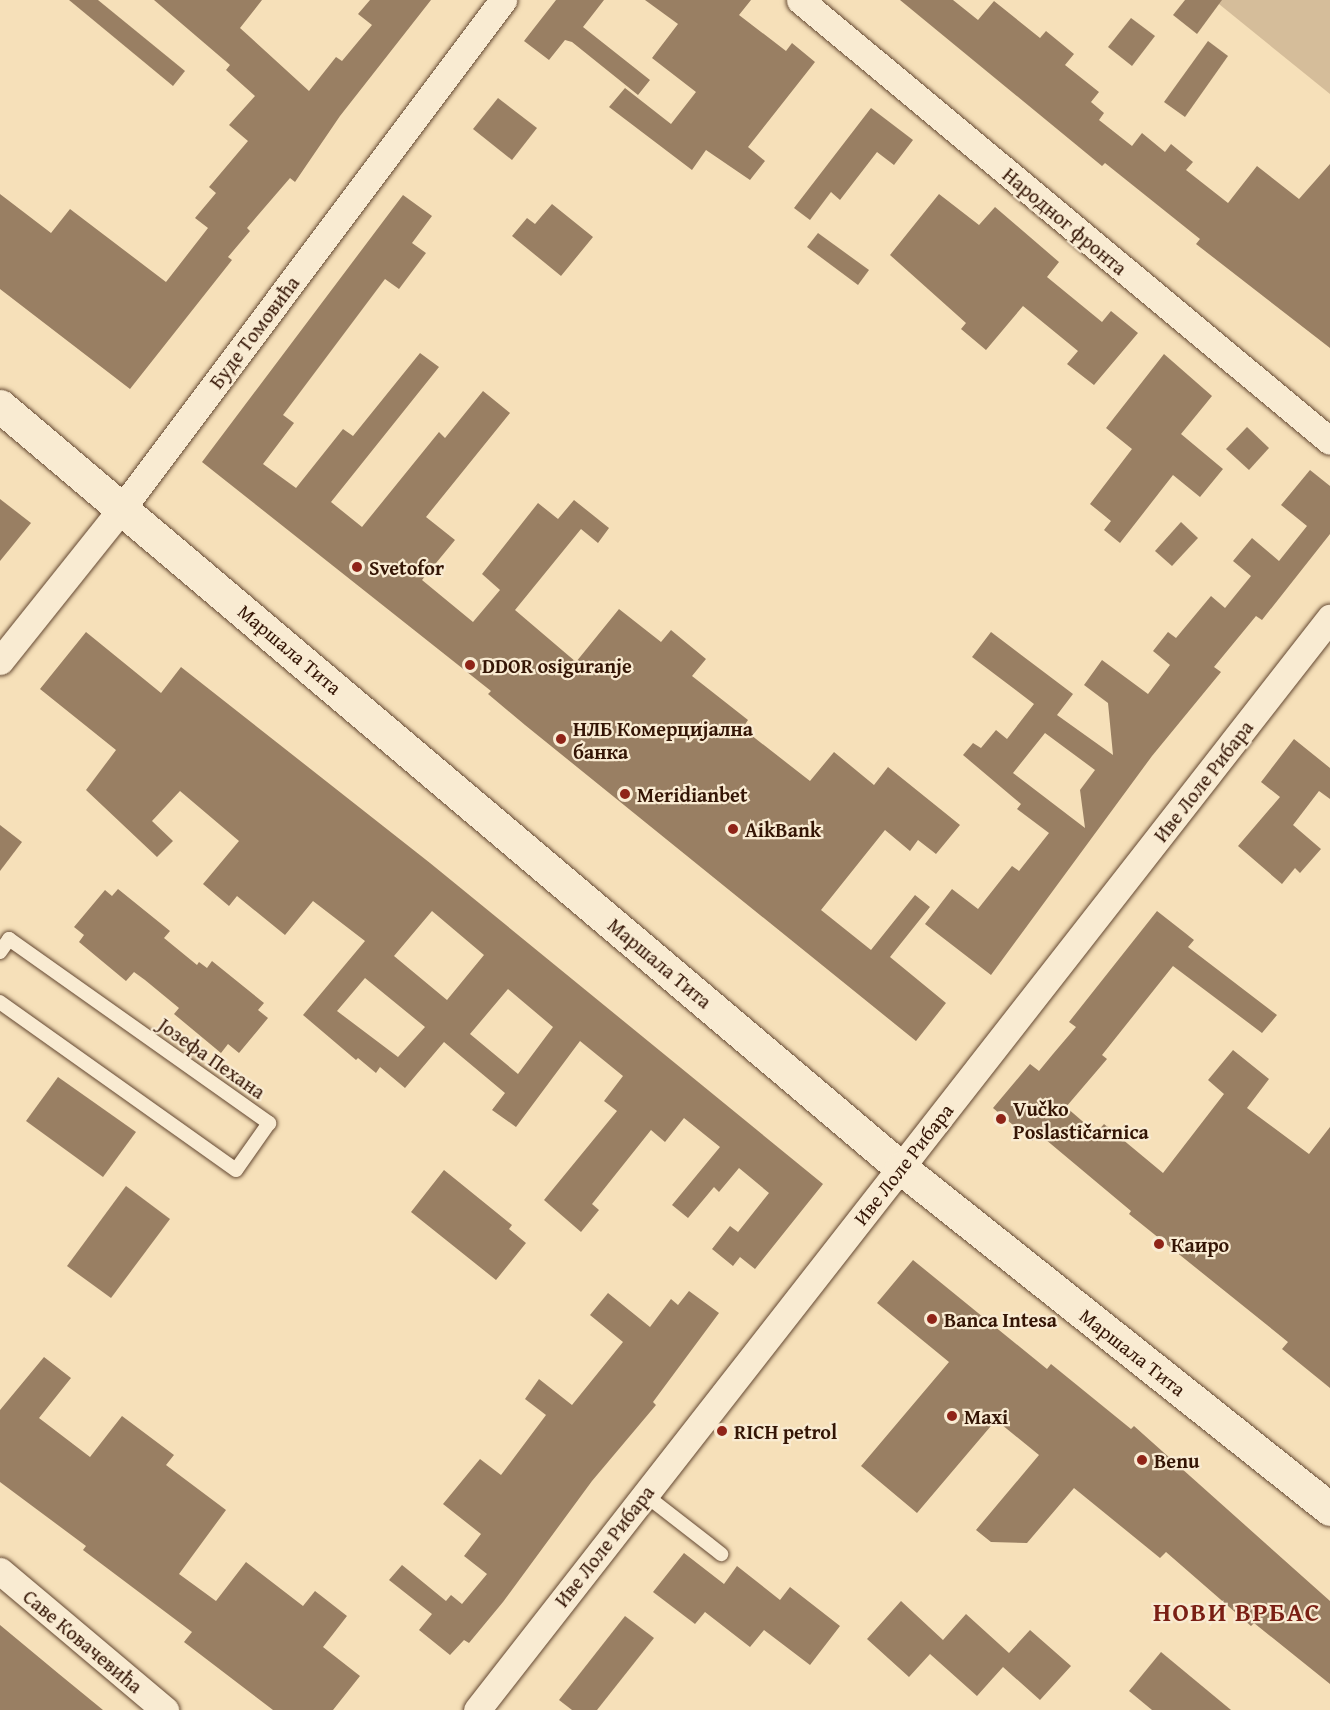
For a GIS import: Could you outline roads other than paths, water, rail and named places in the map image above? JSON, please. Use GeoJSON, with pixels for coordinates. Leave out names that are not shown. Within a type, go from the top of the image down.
{"type":"FeatureCollection","features":[{"type":"Feature","properties":{"kind":"street","name":"Буде Томовића"},"geometry":{"type":"LineString","coordinates":[[0,661],[123,507],[503,0]]}},
{"type":"Feature","properties":{"kind":"street","name":"Народног фронта"},"geometry":{"type":"LineString","coordinates":[[800,0],[1330,441]]}},
{"type":"Feature","properties":{"kind":"street","name":"Маршала Тита"},"geometry":{"type":"LineString","coordinates":[[0,406],[123,507],[901,1168],[1330,1509]]}},
{"type":"Feature","properties":{"kind":"street","name":"Иве Лоле Рибара"},"geometry":{"type":"LineString","coordinates":[[477,1710],[1330,618]]}},
{"type":"Feature","properties":{"kind":"street","name":"Саве Ковачевића"},"geometry":{"type":"LineString","coordinates":[[0,1571],[165,1710]]}},
{"type":"Feature","properties":{"kind":"lane","name":"Јозефа Пехана"},"geometry":{"type":"LineString","coordinates":[[0,952],[9,939],[269,1123],[236,1170],[0,1002]]}},
{"type":"Feature","properties":{"kind":"lane"},"geometry":{"type":"LineString","coordinates":[[644,1494],[721,1554]]}},
{"type":"Feature","properties":{"kind":"place","name":"Svetofor"},"geometry":{"type":"Point","coordinates":[357,567]}},
{"type":"Feature","properties":{"kind":"place","name":"DDOR osiguranje"},"geometry":{"type":"Point","coordinates":[470,665]}},
{"type":"Feature","properties":{"kind":"place","name":"НЛБ Комерцијална банка"},"geometry":{"type":"Point","coordinates":[561,739]}},
{"type":"Feature","properties":{"kind":"place","name":"Meridianbet"},"geometry":{"type":"Point","coordinates":[625,794]}},
{"type":"Feature","properties":{"kind":"place","name":"AikBank"},"geometry":{"type":"Point","coordinates":[733,829]}},
{"type":"Feature","properties":{"kind":"place","name":"Vučko Poslastičarnica"},"geometry":{"type":"Point","coordinates":[1001,1119]}},
{"type":"Feature","properties":{"kind":"place","name":"Каиро"},"geometry":{"type":"Point","coordinates":[1159,1244]}},
{"type":"Feature","properties":{"kind":"place","name":"Banca Intesa"},"geometry":{"type":"Point","coordinates":[932,1319]}},
{"type":"Feature","properties":{"kind":"place","name":"Maxi"},"geometry":{"type":"Point","coordinates":[952,1416]}},
{"type":"Feature","properties":{"kind":"place","name":"RICH petrol"},"geometry":{"type":"Point","coordinates":[722,1431]}},
{"type":"Feature","properties":{"kind":"place","name":"Benu"},"geometry":{"type":"Point","coordinates":[1142,1460]}},
{"type":"Feature","properties":{"kind":"district","name":"НОВИ ВРБАС"},"geometry":{"type":"Point","coordinates":[1237,1612]}}]}
